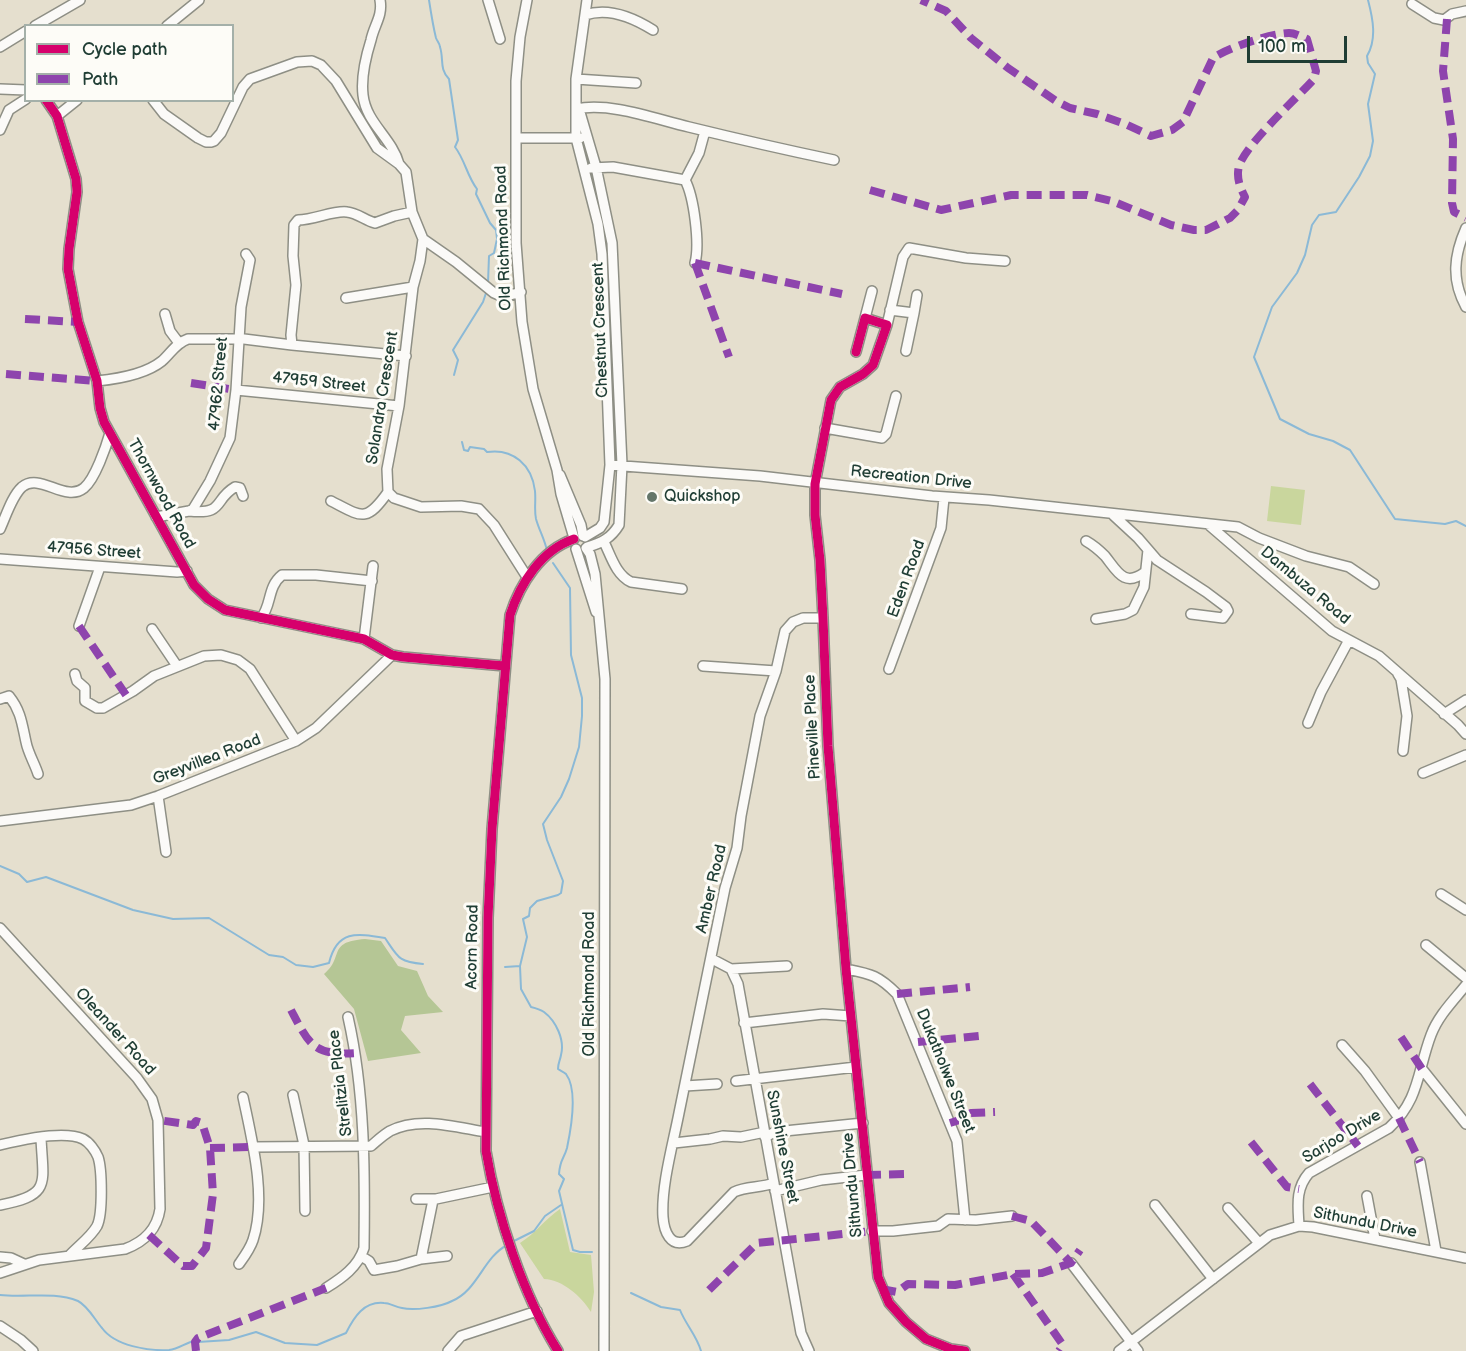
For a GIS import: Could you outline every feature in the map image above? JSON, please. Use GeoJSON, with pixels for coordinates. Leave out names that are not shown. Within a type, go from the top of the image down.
{"type":"FeatureCollection","features":[{"type":"Feature","properties":{"kind":"street"},"geometry":{"type":"LineString","coordinates":[[38,24],[80,0]]}},
{"type":"Feature","properties":{"kind":"street"},"geometry":{"type":"LineString","coordinates":[[169,24],[197,0]]}},
{"type":"Feature","properties":{"kind":"street"},"geometry":{"type":"LineString","coordinates":[[380,0],[381,10],[370,41],[363,93],[367,110],[393,147],[399,164],[408,178],[411,212],[423,239],[494,293],[503,297],[521,292]]}},
{"type":"Feature","properties":{"kind":"street"},"geometry":{"type":"LineString","coordinates":[[488,0],[500,39]]}},
{"type":"Feature","properties":{"kind":"street","name":"Old Richmond Road"},"geometry":{"type":"LineString","coordinates":[[527,0],[520,37],[516,81],[516,243],[522,322],[533,389],[557,470],[563,479],[581,525],[580,542],[590,554],[595,574],[605,679],[604,1351]]}},
{"type":"Feature","properties":{"kind":"street","name":"Chestnut Crescent"},"geometry":{"type":"LineString","coordinates":[[580,542],[600,528],[604,522],[610,465],[604,277],[598,224],[576,138],[576,79],[587,0]]}},
{"type":"Feature","properties":{"kind":"street"},"geometry":{"type":"LineString","coordinates":[[1412,4],[1434,18],[1443,20],[1452,14],[1466,11]]}},
{"type":"Feature","properties":{"kind":"street"},"geometry":{"type":"LineString","coordinates":[[585,15],[596,13],[623,15],[653,30]]}},
{"type":"Feature","properties":{"kind":"street"},"geometry":{"type":"LineString","coordinates":[[0,47],[24,33]]}},
{"type":"Feature","properties":{"kind":"street"},"geometry":{"type":"LineString","coordinates":[[155,102],[164,114],[206,142],[214,141],[221,133],[243,87],[250,79],[297,62],[312,61],[321,64],[336,81],[377,148],[399,164]]}},
{"type":"Feature","properties":{"kind":"street"},"geometry":{"type":"LineString","coordinates":[[576,79],[636,83]]}},
{"type":"Feature","properties":{"kind":"street"},"geometry":{"type":"LineString","coordinates":[[0,89],[24,90]]}},
{"type":"Feature","properties":{"kind":"street"},"geometry":{"type":"LineString","coordinates":[[0,130],[7,113],[14,105],[24,100]]}},
{"type":"Feature","properties":{"kind":"street","name":"Thornwood Road"},"geometry":{"type":"LineString","coordinates":[[47,102],[57,116],[76,179],[68,269],[78,322],[97,381],[100,408],[110,433],[201,593],[225,610],[364,639],[392,655],[505,666]]}},
{"type":"Feature","properties":{"kind":"street"},"geometry":{"type":"LineString","coordinates":[[57,116],[75,102]]}},
{"type":"Feature","properties":{"kind":"street"},"geometry":{"type":"LineString","coordinates":[[0,106],[14,105]]}},
{"type":"Feature","properties":{"kind":"street"},"geometry":{"type":"LineString","coordinates":[[577,105],[609,108],[765,146],[834,160]]}},
{"type":"Feature","properties":{"kind":"street","name":"Chestnut Crescent"},"geometry":{"type":"LineString","coordinates":[[577,105],[596,167],[612,243],[622,465],[619,525],[604,542]]}},
{"type":"Feature","properties":{"kind":"street"},"geometry":{"type":"LineString","coordinates":[[685,180],[694,166],[705,131]]}},
{"type":"Feature","properties":{"kind":"street"},"geometry":{"type":"LineString","coordinates":[[516,138],[587,138]]}},
{"type":"Feature","properties":{"kind":"street"},"geometry":{"type":"LineString","coordinates":[[585,169],[614,167],[685,180]]}},
{"type":"Feature","properties":{"kind":"street"},"geometry":{"type":"LineString","coordinates":[[685,180],[689,189],[695,226],[695,263]]}},
{"type":"Feature","properties":{"kind":"street"},"geometry":{"type":"LineString","coordinates":[[292,345],[296,285],[294,225],[298,220],[317,219],[342,212],[351,213],[375,223],[411,212]]}},
{"type":"Feature","properties":{"kind":"street"},"geometry":{"type":"LineString","coordinates":[[1466,228],[1458,245],[1455,268],[1459,289],[1466,307]]}},
{"type":"Feature","properties":{"kind":"street","name":"Solandra Crescent"},"geometry":{"type":"LineString","coordinates":[[388,492],[387,469],[399,406],[413,287],[423,239]]}},
{"type":"Feature","properties":{"kind":"street","name":"Pineville Place"},"geometry":{"type":"LineString","coordinates":[[846,969],[828,746],[820,560],[815,515],[815,484],[831,400],[836,391],[845,383],[870,370],[873,365],[887,325],[903,257],[909,248],[966,258],[1005,261]]}},
{"type":"Feature","properties":{"kind":"street","name":"47962 Street"},"geometry":{"type":"LineString","coordinates":[[189,511],[210,480],[226,448],[233,425],[241,307],[250,260],[246,254]]}},
{"type":"Feature","properties":{"kind":"street"},"geometry":{"type":"LineString","coordinates":[[346,298],[413,287]]}},
{"type":"Feature","properties":{"kind":"street"},"geometry":{"type":"LineString","coordinates":[[856,352],[872,291]]}},
{"type":"Feature","properties":{"kind":"street"},"geometry":{"type":"LineString","coordinates":[[906,351],[917,295]]}},
{"type":"Feature","properties":{"kind":"street"},"geometry":{"type":"LineString","coordinates":[[890,310],[914,313]]}},
{"type":"Feature","properties":{"kind":"street"},"geometry":{"type":"LineString","coordinates":[[165,314],[170,331],[179,343]]}},
{"type":"Feature","properties":{"kind":"street"},"geometry":{"type":"LineString","coordinates":[[865,318],[887,325]]}},
{"type":"Feature","properties":{"kind":"street"},"geometry":{"type":"LineString","coordinates":[[97,381],[152,367],[179,343],[188,339],[200,338],[239,339],[406,356]]}},
{"type":"Feature","properties":{"kind":"street","name":"47959 Street"},"geometry":{"type":"LineString","coordinates":[[236,390],[399,406]]}},
{"type":"Feature","properties":{"kind":"street"},"geometry":{"type":"LineString","coordinates":[[825,428],[882,438],[886,434],[896,396]]}},
{"type":"Feature","properties":{"kind":"street"},"geometry":{"type":"LineString","coordinates":[[0,529],[18,492],[28,483],[63,491],[76,491],[85,487],[106,446],[110,433]]}},
{"type":"Feature","properties":{"kind":"street","name":"Recreation Drive"},"geometry":{"type":"LineString","coordinates":[[610,465],[760,476],[945,498],[989,500],[1238,527],[1259,538],[1306,556],[1349,567],[1374,584]]}},
{"type":"Feature","properties":{"kind":"street"},"geometry":{"type":"LineString","coordinates":[[156,517],[189,511],[203,513],[214,510],[235,487],[240,488],[243,496]]}},
{"type":"Feature","properties":{"kind":"street"},"geometry":{"type":"LineString","coordinates":[[331,501],[354,513],[365,514],[373,511],[388,492],[394,498],[421,507],[461,506],[478,509],[494,525],[527,577]]}},
{"type":"Feature","properties":{"kind":"street","name":"Eden Road"},"geometry":{"type":"LineString","coordinates":[[889,669],[942,528],[945,498]]}},
{"type":"Feature","properties":{"kind":"street"},"geometry":{"type":"LineString","coordinates":[[1112,514],[1138,538],[1157,560],[1206,592],[1226,607],[1228,612],[1223,618],[1191,614]]}},
{"type":"Feature","properties":{"kind":"street","name":"Dambuza Road"},"geometry":{"type":"LineString","coordinates":[[1209,525],[1332,631],[1379,656],[1466,735]]}},
{"type":"Feature","properties":{"kind":"street"},"geometry":{"type":"LineString","coordinates":[[1086,541],[1103,554],[1114,569],[1125,578],[1138,578],[1145,572]]}},
{"type":"Feature","properties":{"kind":"street"},"geometry":{"type":"LineString","coordinates":[[580,542],[604,542],[617,570],[631,582],[682,589]]}},
{"type":"Feature","properties":{"kind":"street","name":"Acorn Road"},"geometry":{"type":"LineString","coordinates":[[558,1351],[537,1311],[513,1252],[493,1187],[486,1151],[490,885],[510,615],[527,577],[558,548],[580,542]]}},
{"type":"Feature","properties":{"kind":"street"},"geometry":{"type":"LineString","coordinates":[[1096,619],[1125,614],[1133,610],[1144,587],[1148,550]]}},
{"type":"Feature","properties":{"kind":"street","name":"47956 Street"},"geometry":{"type":"LineString","coordinates":[[0,559],[187,571]]}},
{"type":"Feature","properties":{"kind":"street"},"geometry":{"type":"LineString","coordinates":[[364,639],[373,566]]}},
{"type":"Feature","properties":{"kind":"street"},"geometry":{"type":"LineString","coordinates":[[79,626],[100,567]]}},
{"type":"Feature","properties":{"kind":"street"},"geometry":{"type":"LineString","coordinates":[[261,618],[265,613],[273,585],[282,575],[316,575],[372,581]]}},
{"type":"Feature","properties":{"kind":"street","name":"Amber Road"},"geometry":{"type":"LineString","coordinates":[[774,1187],[734,1192],[704,1225],[682,1243],[671,1240],[666,1233],[663,1216],[664,1198],[674,1143],[725,888],[737,848],[760,716],[776,671],[781,643],[788,626],[803,618],[823,618]]}},
{"type":"Feature","properties":{"kind":"street"},"geometry":{"type":"LineString","coordinates":[[152,629],[177,666]]}},
{"type":"Feature","properties":{"kind":"street"},"geometry":{"type":"LineString","coordinates":[[1308,723],[1320,692],[1349,640]]}},
{"type":"Feature","properties":{"kind":"street"},"geometry":{"type":"LineString","coordinates":[[75,674],[77,681],[85,688],[85,701],[97,708],[109,705],[150,678],[177,666],[213,655],[229,656],[244,664],[262,686],[296,741]]}},
{"type":"Feature","properties":{"kind":"street","name":"Greyvillea Road"},"geometry":{"type":"LineString","coordinates":[[0,821],[120,807],[158,796],[296,741],[316,728],[392,655]]}},
{"type":"Feature","properties":{"kind":"street"},"geometry":{"type":"LineString","coordinates":[[703,666],[776,671]]}},
{"type":"Feature","properties":{"kind":"street"},"geometry":{"type":"LineString","coordinates":[[1394,669],[1401,679],[1407,716],[1403,751]]}},
{"type":"Feature","properties":{"kind":"street"},"geometry":{"type":"LineString","coordinates":[[0,699],[9,696],[16,705],[23,720],[26,741],[38,774]]}},
{"type":"Feature","properties":{"kind":"street"},"geometry":{"type":"LineString","coordinates":[[1444,714],[1466,700]]}},
{"type":"Feature","properties":{"kind":"street"},"geometry":{"type":"LineString","coordinates":[[1423,773],[1466,755]]}},
{"type":"Feature","properties":{"kind":"street"},"geometry":{"type":"LineString","coordinates":[[158,796],[166,852]]}},
{"type":"Feature","properties":{"kind":"street"},"geometry":{"type":"LineString","coordinates":[[1441,894],[1466,910]]}},
{"type":"Feature","properties":{"kind":"street","name":"Oleander Road"},"geometry":{"type":"LineString","coordinates":[[0,928],[137,1078],[152,1099],[158,1120],[160,1209],[158,1221],[149,1234],[140,1243],[125,1250],[39,1260],[0,1273]]}},
{"type":"Feature","properties":{"kind":"street"},"geometry":{"type":"LineString","coordinates":[[1426,945],[1466,978]]}},
{"type":"Feature","properties":{"kind":"street"},"geometry":{"type":"LineString","coordinates":[[712,959],[731,969],[787,966]]}},
{"type":"Feature","properties":{"kind":"street","name":"Sunshine Street"},"geometry":{"type":"LineString","coordinates":[[731,969],[738,984],[801,1334],[809,1351]]}},
{"type":"Feature","properties":{"kind":"street","name":"Sithundu Drive"},"geometry":{"type":"LineString","coordinates":[[846,969],[878,1277],[889,1303],[906,1322],[926,1339],[965,1351]]}},
{"type":"Feature","properties":{"kind":"street","name":"Dukatholwe Street"},"geometry":{"type":"LineString","coordinates":[[846,969],[875,976],[883,980],[897,994],[957,1141],[965,1220]]}},
{"type":"Feature","properties":{"kind":"street","name":"Sarjoo Drive"},"geometry":{"type":"LineString","coordinates":[[1299,1226],[1299,1189],[1309,1173],[1389,1128],[1399,1118],[1413,1097],[1434,1029],[1444,1012],[1466,985]]}},
{"type":"Feature","properties":{"kind":"street"},"geometry":{"type":"LineString","coordinates":[[744,1023],[823,1014],[851,1016]]}},
{"type":"Feature","properties":{"kind":"street","name":"Strelitzia Place"},"geometry":{"type":"LineString","coordinates":[[348,1017],[356,1053],[364,1145],[364,1248],[361,1256]]}},
{"type":"Feature","properties":{"kind":"street"},"geometry":{"type":"LineString","coordinates":[[1342,1046],[1365,1071],[1399,1118]]}},
{"type":"Feature","properties":{"kind":"street"},"geometry":{"type":"LineString","coordinates":[[736,1081],[856,1067]]}},
{"type":"Feature","properties":{"kind":"street"},"geometry":{"type":"LineString","coordinates":[[1422,1069],[1466,1124]]}},
{"type":"Feature","properties":{"kind":"street"},"geometry":{"type":"LineString","coordinates":[[685,1086],[717,1084]]}},
{"type":"Feature","properties":{"kind":"street"},"geometry":{"type":"LineString","coordinates":[[293,1095],[304,1145],[304,1211]]}},
{"type":"Feature","properties":{"kind":"street"},"geometry":{"type":"LineString","coordinates":[[239,1264],[252,1243],[257,1223],[258,1191],[253,1147],[243,1097]]}},
{"type":"Feature","properties":{"kind":"street","name":"Strelitzia Place"},"geometry":{"type":"LineString","coordinates":[[364,1145],[371,1146],[388,1132],[413,1124],[427,1123],[485,1132]]}},
{"type":"Feature","properties":{"kind":"street"},"geometry":{"type":"LineString","coordinates":[[674,1143],[862,1123]]}},
{"type":"Feature","properties":{"kind":"street"},"geometry":{"type":"LineString","coordinates":[[0,1145],[41,1138],[73,1137],[83,1139],[94,1150],[98,1157],[100,1218],[95,1229],[69,1256]]}},
{"type":"Feature","properties":{"kind":"street"},"geometry":{"type":"LineString","coordinates":[[0,1205],[28,1199],[34,1196],[40,1187],[41,1138]]}},
{"type":"Feature","properties":{"kind":"street"},"geometry":{"type":"LineString","coordinates":[[253,1147],[364,1145]]}},
{"type":"Feature","properties":{"kind":"street"},"geometry":{"type":"LineString","coordinates":[[1420,1162],[1436,1251]]}},
{"type":"Feature","properties":{"kind":"street"},"geometry":{"type":"LineString","coordinates":[[774,1187],[866,1175]]}},
{"type":"Feature","properties":{"kind":"street"},"geometry":{"type":"LineString","coordinates":[[416,1199],[433,1200],[493,1187]]}},
{"type":"Feature","properties":{"kind":"street"},"geometry":{"type":"LineString","coordinates":[[1367,1196],[1375,1239]]}},
{"type":"Feature","properties":{"kind":"street"},"geometry":{"type":"LineString","coordinates":[[421,1259],[433,1200]]}},
{"type":"Feature","properties":{"kind":"street"},"geometry":{"type":"LineString","coordinates":[[1155,1204],[1213,1279]]}},
{"type":"Feature","properties":{"kind":"street"},"geometry":{"type":"LineString","coordinates":[[1228,1208],[1259,1243]]}},
{"type":"Feature","properties":{"kind":"street"},"geometry":{"type":"LineString","coordinates":[[872,1231],[938,1226],[948,1219],[1012,1216]]}},
{"type":"Feature","properties":{"kind":"street","name":"Sithundu Drive"},"geometry":{"type":"LineString","coordinates":[[1119,1351],[1134,1347],[1213,1279],[1270,1235],[1299,1226],[1330,1230],[1466,1258]]}},
{"type":"Feature","properties":{"kind":"street"},"geometry":{"type":"LineString","coordinates":[[326,1288],[345,1277],[361,1256],[369,1261],[374,1270],[421,1259],[447,1256]]}},
{"type":"Feature","properties":{"kind":"street"},"geometry":{"type":"LineString","coordinates":[[0,1257],[11,1258],[24,1264]]}},
{"type":"Feature","properties":{"kind":"street"},"geometry":{"type":"LineString","coordinates":[[1071,1263],[1134,1347]]}},
{"type":"Feature","properties":{"kind":"street"},"geometry":{"type":"LineString","coordinates":[[448,1351],[461,1336],[537,1311]]}},
{"type":"Feature","properties":{"kind":"street"},"geometry":{"type":"LineString","coordinates":[[0,1326],[33,1351]]}},
{"type":"Feature","properties":{"kind":"green space"},"geometry":{"type":"Polygon","coordinates":[[[1271,486],[1305,490],[1301,525],[1267,521],[1271,486]]]}},
{"type":"Feature","properties":{"kind":"green space"},"geometry":{"type":"Polygon","coordinates":[[[365,939],[381,941],[398,966],[417,971],[428,996],[443,1012],[405,1016],[401,1030],[421,1053],[368,1061],[354,1009],[324,974],[334,962],[340,947],[345,943],[365,939]]]}},
{"type":"Feature","properties":{"kind":"green space"},"geometry":{"type":"Polygon","coordinates":[[[560,1209],[570,1252],[591,1255],[594,1292],[591,1312],[571,1290],[558,1282],[544,1279],[520,1243],[560,1209]]]}},
{"type":"Feature","properties":{"kind":"waterway"},"geometry":{"type":"LineString","coordinates":[[429,0],[443,68],[449,79],[458,140],[455,147],[477,189],[476,194],[490,223],[496,230],[494,253],[489,256],[488,283]]}},
{"type":"Feature","properties":{"kind":"waterway"},"geometry":{"type":"LineString","coordinates":[[1368,0],[1373,22],[1373,36],[1367,56],[1368,63],[1375,74],[1368,104],[1373,141],[1370,156],[1336,212],[1319,215],[1312,225],[1305,255],[1297,273],[1272,307],[1254,357],[1280,419],[1309,434],[1333,441],[1350,450],[1395,519],[1445,524],[1456,521],[1466,526]]}},
{"type":"Feature","properties":{"kind":"waterway"},"geometry":{"type":"LineString","coordinates":[[454,375],[458,360],[453,350],[483,302],[487,290]]}},
{"type":"Feature","properties":{"kind":"waterway"},"geometry":{"type":"LineString","coordinates":[[462,442],[464,450],[468,451],[470,447],[484,449],[487,452],[505,453],[520,460],[525,466],[533,482],[536,519],[547,551]]}},
{"type":"Feature","properties":{"kind":"waterway"},"geometry":{"type":"LineString","coordinates":[[553,563],[570,588],[571,655],[582,698],[582,716],[579,747],[569,779],[561,797],[543,824],[563,881],[561,893],[537,901],[530,908],[529,916],[523,919],[527,937],[520,966],[521,989],[531,1007],[544,1012],[552,1020],[561,1037],[562,1049],[558,1069],[566,1074],[570,1081],[573,1099],[569,1140],[559,1174],[564,1179],[559,1191],[573,1250],[592,1252]]}},
{"type":"Feature","properties":{"kind":"waterway"},"geometry":{"type":"LineString","coordinates":[[0,866],[19,874],[27,882],[46,877],[133,910],[173,919],[209,918],[269,955],[283,957],[296,965],[313,967],[329,963],[337,944],[349,936],[357,935],[385,938],[403,960],[423,964]]}},
{"type":"Feature","properties":{"kind":"waterway"},"geometry":{"type":"LineString","coordinates":[[505,967],[520,966]]}},
{"type":"Feature","properties":{"kind":"waterway"},"geometry":{"type":"LineString","coordinates":[[512,1242],[534,1231],[545,1216],[561,1205]]}},
{"type":"Feature","properties":{"kind":"waterway"},"geometry":{"type":"LineString","coordinates":[[198,1342],[229,1340],[256,1332],[285,1343],[317,1345],[346,1333],[360,1311],[377,1303],[413,1309],[435,1307],[452,1301],[468,1289],[492,1258],[507,1245]]}},
{"type":"Feature","properties":{"kind":"waterway"},"geometry":{"type":"LineString","coordinates":[[631,1293],[661,1307],[680,1310],[701,1351]]}},
{"type":"Feature","properties":{"kind":"waterway"},"geometry":{"type":"LineString","coordinates":[[0,1295],[49,1295],[78,1301],[108,1334],[132,1346],[152,1350],[169,1350],[194,1341]]}},
{"type":"Feature","properties":{"kind":"marked path"},"geometry":{"type":"LineString","coordinates":[[870,190],[941,210],[1011,195],[1087,195],[1112,201],[1171,225],[1206,230],[1230,218],[1238,210],[1245,197],[1238,174],[1244,157],[1261,134],[1314,79],[1316,71],[1307,39],[1296,34],[1261,38],[1239,46],[1213,58],[1183,122],[1172,130],[1151,136],[1125,124],[1070,108],[1056,101],[1008,68],[971,38],[946,11],[921,0]]}},
{"type":"Feature","properties":{"kind":"marked path"},"geometry":{"type":"LineString","coordinates":[[1447,19],[1443,71],[1453,139],[1452,203],[1454,212],[1466,218]]}},
{"type":"Feature","properties":{"kind":"marked path"},"geometry":{"type":"LineString","coordinates":[[695,263],[842,294]]}},
{"type":"Feature","properties":{"kind":"marked path"},"geometry":{"type":"LineString","coordinates":[[695,263],[729,357]]}},
{"type":"Feature","properties":{"kind":"marked path"},"geometry":{"type":"LineString","coordinates":[[25,319],[78,322]]}},
{"type":"Feature","properties":{"kind":"marked path"},"geometry":{"type":"LineString","coordinates":[[6,374],[97,381]]}},
{"type":"Feature","properties":{"kind":"marked path"},"geometry":{"type":"LineString","coordinates":[[191,383],[236,390]]}},
{"type":"Feature","properties":{"kind":"marked path"},"geometry":{"type":"LineString","coordinates":[[79,626],[126,695]]}},
{"type":"Feature","properties":{"kind":"marked path"},"geometry":{"type":"LineString","coordinates":[[897,994],[970,987]]}},
{"type":"Feature","properties":{"kind":"marked path"},"geometry":{"type":"LineString","coordinates":[[291,1010],[308,1039],[321,1050],[356,1053]]}},
{"type":"Feature","properties":{"kind":"marked path"},"geometry":{"type":"LineString","coordinates":[[918,1042],[979,1036]]}},
{"type":"Feature","properties":{"kind":"marked path"},"geometry":{"type":"LineString","coordinates":[[1401,1037],[1422,1069]]}},
{"type":"Feature","properties":{"kind":"marked path"},"geometry":{"type":"LineString","coordinates":[[1310,1084],[1358,1146]]}},
{"type":"Feature","properties":{"kind":"marked path"},"geometry":{"type":"LineString","coordinates":[[950,1123],[966,1118],[971,1113],[995,1112]]}},
{"type":"Feature","properties":{"kind":"marked path"},"geometry":{"type":"LineString","coordinates":[[1399,1118],[1420,1162]]}},
{"type":"Feature","properties":{"kind":"marked path"},"geometry":{"type":"LineString","coordinates":[[149,1235],[183,1266],[192,1266],[206,1248],[213,1194],[210,1148],[202,1123],[196,1121],[193,1125],[158,1120]]}},
{"type":"Feature","properties":{"kind":"marked path"},"geometry":{"type":"LineString","coordinates":[[1251,1142],[1287,1187],[1299,1189]]}},
{"type":"Feature","properties":{"kind":"marked path"},"geometry":{"type":"LineString","coordinates":[[210,1148],[253,1147]]}},
{"type":"Feature","properties":{"kind":"marked path"},"geometry":{"type":"LineString","coordinates":[[866,1175],[906,1174]]}},
{"type":"Feature","properties":{"kind":"marked path"},"geometry":{"type":"LineString","coordinates":[[1012,1216],[1031,1221],[1071,1263]]}},
{"type":"Feature","properties":{"kind":"marked path"},"geometry":{"type":"LineString","coordinates":[[709,1290],[757,1243],[872,1231]]}},
{"type":"Feature","properties":{"kind":"marked path"},"geometry":{"type":"LineString","coordinates":[[881,1289],[897,1292],[908,1284],[955,1285],[1013,1274],[1042,1273],[1071,1263],[1080,1250]]}},
{"type":"Feature","properties":{"kind":"marked path"},"geometry":{"type":"LineString","coordinates":[[1013,1274],[1063,1345],[1059,1351]]}},
{"type":"Feature","properties":{"kind":"marked path"},"geometry":{"type":"LineString","coordinates":[[196,1351],[195,1342],[198,1338],[326,1288]]}},
{"type":"Feature","properties":{"kind":"cycle path"},"geometry":{"type":"LineString","coordinates":[[47,102],[57,116],[76,179],[77,192],[68,269],[78,322],[97,381],[104,422],[194,585],[208,599],[225,610],[364,639],[392,655],[505,666]]}},
{"type":"Feature","properties":{"kind":"cycle path"},"geometry":{"type":"LineString","coordinates":[[856,352],[865,318],[887,325],[873,365],[863,374],[840,387],[831,400],[815,484],[815,515],[820,560],[828,746],[846,969],[878,1277],[889,1303],[906,1322],[926,1339],[951,1349],[965,1351]]}},
{"type":"Feature","properties":{"kind":"cycle path"},"geometry":{"type":"LineString","coordinates":[[558,1351],[545,1329],[513,1254],[497,1202],[486,1151],[488,918],[492,829],[510,615],[514,603],[533,570],[551,551],[574,539]]}},
{"type":"Feature","properties":{"kind":"place","name":"Quickshop"},"geometry":{"type":"Point","coordinates":[652,497]}}]}
